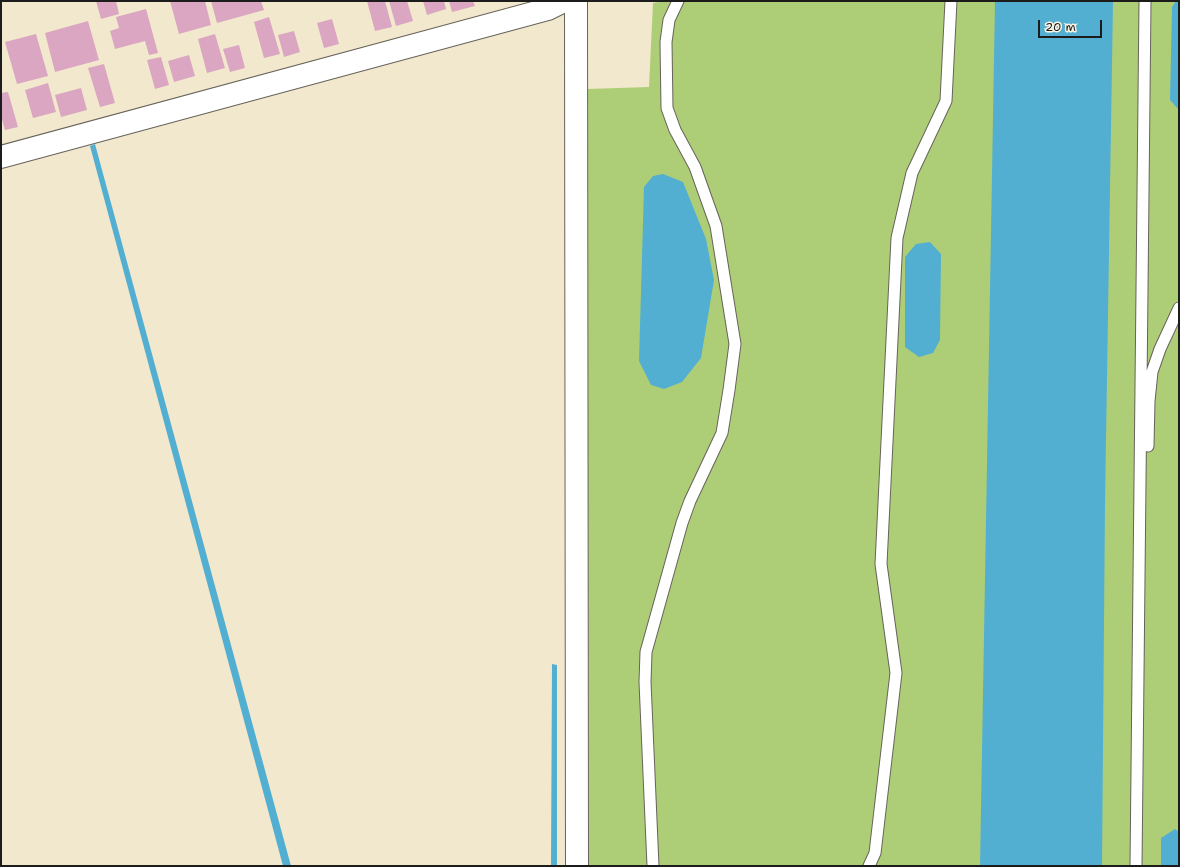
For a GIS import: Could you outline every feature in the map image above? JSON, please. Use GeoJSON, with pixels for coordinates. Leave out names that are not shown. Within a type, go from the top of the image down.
{"type":"FeatureCollection","features":[{"type":"Feature","properties":{"kind":"street"},"geometry":{"type":"LineString","coordinates":[[1,157],[548,9],[564,1]]}},
{"type":"Feature","properties":{"kind":"street"},"geometry":{"type":"LineString","coordinates":[[576,1],[577,866]]}},
{"type":"Feature","properties":{"kind":"lane"},"geometry":{"type":"LineString","coordinates":[[653,866],[645,682],[646,652],[682,523],[690,501],[722,433],[735,344],[716,226],[695,167],[675,130],[667,108],[666,42],[669,20],[678,1]]}},
{"type":"Feature","properties":{"kind":"lane"},"geometry":{"type":"LineString","coordinates":[[869,866],[875,853],[896,673],[881,564],[897,238],[912,173],[946,101],[951,1]]}},
{"type":"Feature","properties":{"kind":"lane"},"geometry":{"type":"LineString","coordinates":[[1136,866],[1145,1]]}},
{"type":"Feature","properties":{"kind":"lane"},"geometry":{"type":"LineString","coordinates":[[1143,866],[1147,455],[1149,401],[1152,372],[1160,349],[1179,308]]}},
{"type":"Feature","properties":{"kind":"green space"},"geometry":{"type":"Polygon","coordinates":[[[664,1],[1179,1],[1179,866],[589,866],[587,89],[649,87],[653,3],[664,1]]]}},
{"type":"Feature","properties":{"kind":"water"},"geometry":{"type":"Polygon","coordinates":[[[995,1],[1113,1],[1105,503],[1102,866],[980,866],[995,1]]]}},
{"type":"Feature","properties":{"kind":"water"},"geometry":{"type":"Polygon","coordinates":[[[1176,1],[1179,1],[1179,110],[1170,100],[1172,7],[1176,1]]]}},
{"type":"Feature","properties":{"kind":"water"},"geometry":{"type":"Polygon","coordinates":[[[95,144],[291,866],[283,866],[90,146],[95,144]]]}},
{"type":"Feature","properties":{"kind":"water"},"geometry":{"type":"Polygon","coordinates":[[[663,174],[683,182],[706,239],[714,280],[701,358],[682,382],[664,389],[651,385],[639,361],[644,187],[653,176],[663,174]]]}},
{"type":"Feature","properties":{"kind":"water"},"geometry":{"type":"Polygon","coordinates":[[[930,242],[941,254],[940,340],[933,353],[919,357],[905,347],[905,257],[916,244],[930,242]]]}},
{"type":"Feature","properties":{"kind":"water"},"geometry":{"type":"Polygon","coordinates":[[[552,664],[557,665],[557,866],[551,866],[552,664]]]}},
{"type":"Feature","properties":{"kind":"water"},"geometry":{"type":"Polygon","coordinates":[[[1175,829],[1179,832],[1179,866],[1161,866],[1161,838],[1175,829]]]}},
{"type":"Feature","properties":{"kind":"building"},"geometry":{"type":"Polygon","coordinates":[[[96,1],[116,1],[119,14],[101,19],[96,1]]]}},
{"type":"Feature","properties":{"kind":"building"},"geometry":{"type":"Polygon","coordinates":[[[170,1],[205,1],[211,25],[179,34],[170,1]]]}},
{"type":"Feature","properties":{"kind":"building"},"geometry":{"type":"Polygon","coordinates":[[[211,1],[261,1],[264,10],[217,23],[211,1]]]}},
{"type":"Feature","properties":{"kind":"building"},"geometry":{"type":"Polygon","coordinates":[[[367,1],[385,1],[392,27],[375,31],[367,1]]]}},
{"type":"Feature","properties":{"kind":"building"},"geometry":{"type":"Polygon","coordinates":[[[389,1],[407,1],[413,21],[396,26],[389,1]]]}},
{"type":"Feature","properties":{"kind":"building"},"geometry":{"type":"Polygon","coordinates":[[[423,1],[444,1],[446,9],[427,15],[423,1]]]}},
{"type":"Feature","properties":{"kind":"building"},"geometry":{"type":"Polygon","coordinates":[[[449,1],[473,1],[475,6],[452,12],[449,1]]]}},
{"type":"Feature","properties":{"kind":"building"},"geometry":{"type":"Polygon","coordinates":[[[146,9],[158,53],[149,55],[145,41],[115,49],[110,31],[119,28],[116,17],[146,9]]]}},
{"type":"Feature","properties":{"kind":"building"},"geometry":{"type":"Polygon","coordinates":[[[269,17],[280,54],[264,58],[254,22],[269,17]]]}},
{"type":"Feature","properties":{"kind":"building"},"geometry":{"type":"Polygon","coordinates":[[[332,19],[339,44],[324,48],[317,23],[332,19]]]}},
{"type":"Feature","properties":{"kind":"building"},"geometry":{"type":"Polygon","coordinates":[[[88,21],[99,60],[55,72],[45,33],[88,21]]]}},
{"type":"Feature","properties":{"kind":"building"},"geometry":{"type":"Polygon","coordinates":[[[294,31],[300,52],[284,57],[278,35],[294,31]]]}},
{"type":"Feature","properties":{"kind":"building"},"geometry":{"type":"Polygon","coordinates":[[[36,34],[48,76],[17,84],[5,42],[36,34]]]}},
{"type":"Feature","properties":{"kind":"building"},"geometry":{"type":"Polygon","coordinates":[[[215,34],[225,68],[207,73],[198,39],[215,34]]]}},
{"type":"Feature","properties":{"kind":"building"},"geometry":{"type":"Polygon","coordinates":[[[239,45],[245,68],[230,72],[223,49],[239,45]]]}},
{"type":"Feature","properties":{"kind":"building"},"geometry":{"type":"Polygon","coordinates":[[[189,55],[195,76],[174,82],[168,61],[189,55]]]}},
{"type":"Feature","properties":{"kind":"building"},"geometry":{"type":"Polygon","coordinates":[[[161,57],[169,85],[155,89],[147,60],[161,57]]]}},
{"type":"Feature","properties":{"kind":"building"},"geometry":{"type":"Polygon","coordinates":[[[104,64],[115,103],[100,107],[88,68],[104,64]]]}},
{"type":"Feature","properties":{"kind":"building"},"geometry":{"type":"Polygon","coordinates":[[[48,83],[56,112],[33,118],[25,90],[48,83]]]}},
{"type":"Feature","properties":{"kind":"building"},"geometry":{"type":"Polygon","coordinates":[[[81,88],[87,110],[61,117],[55,95],[81,88]]]}},
{"type":"Feature","properties":{"kind":"building"},"geometry":{"type":"Polygon","coordinates":[[[8,92],[18,127],[5,130],[1,116],[1,93],[8,92]]]}}]}
